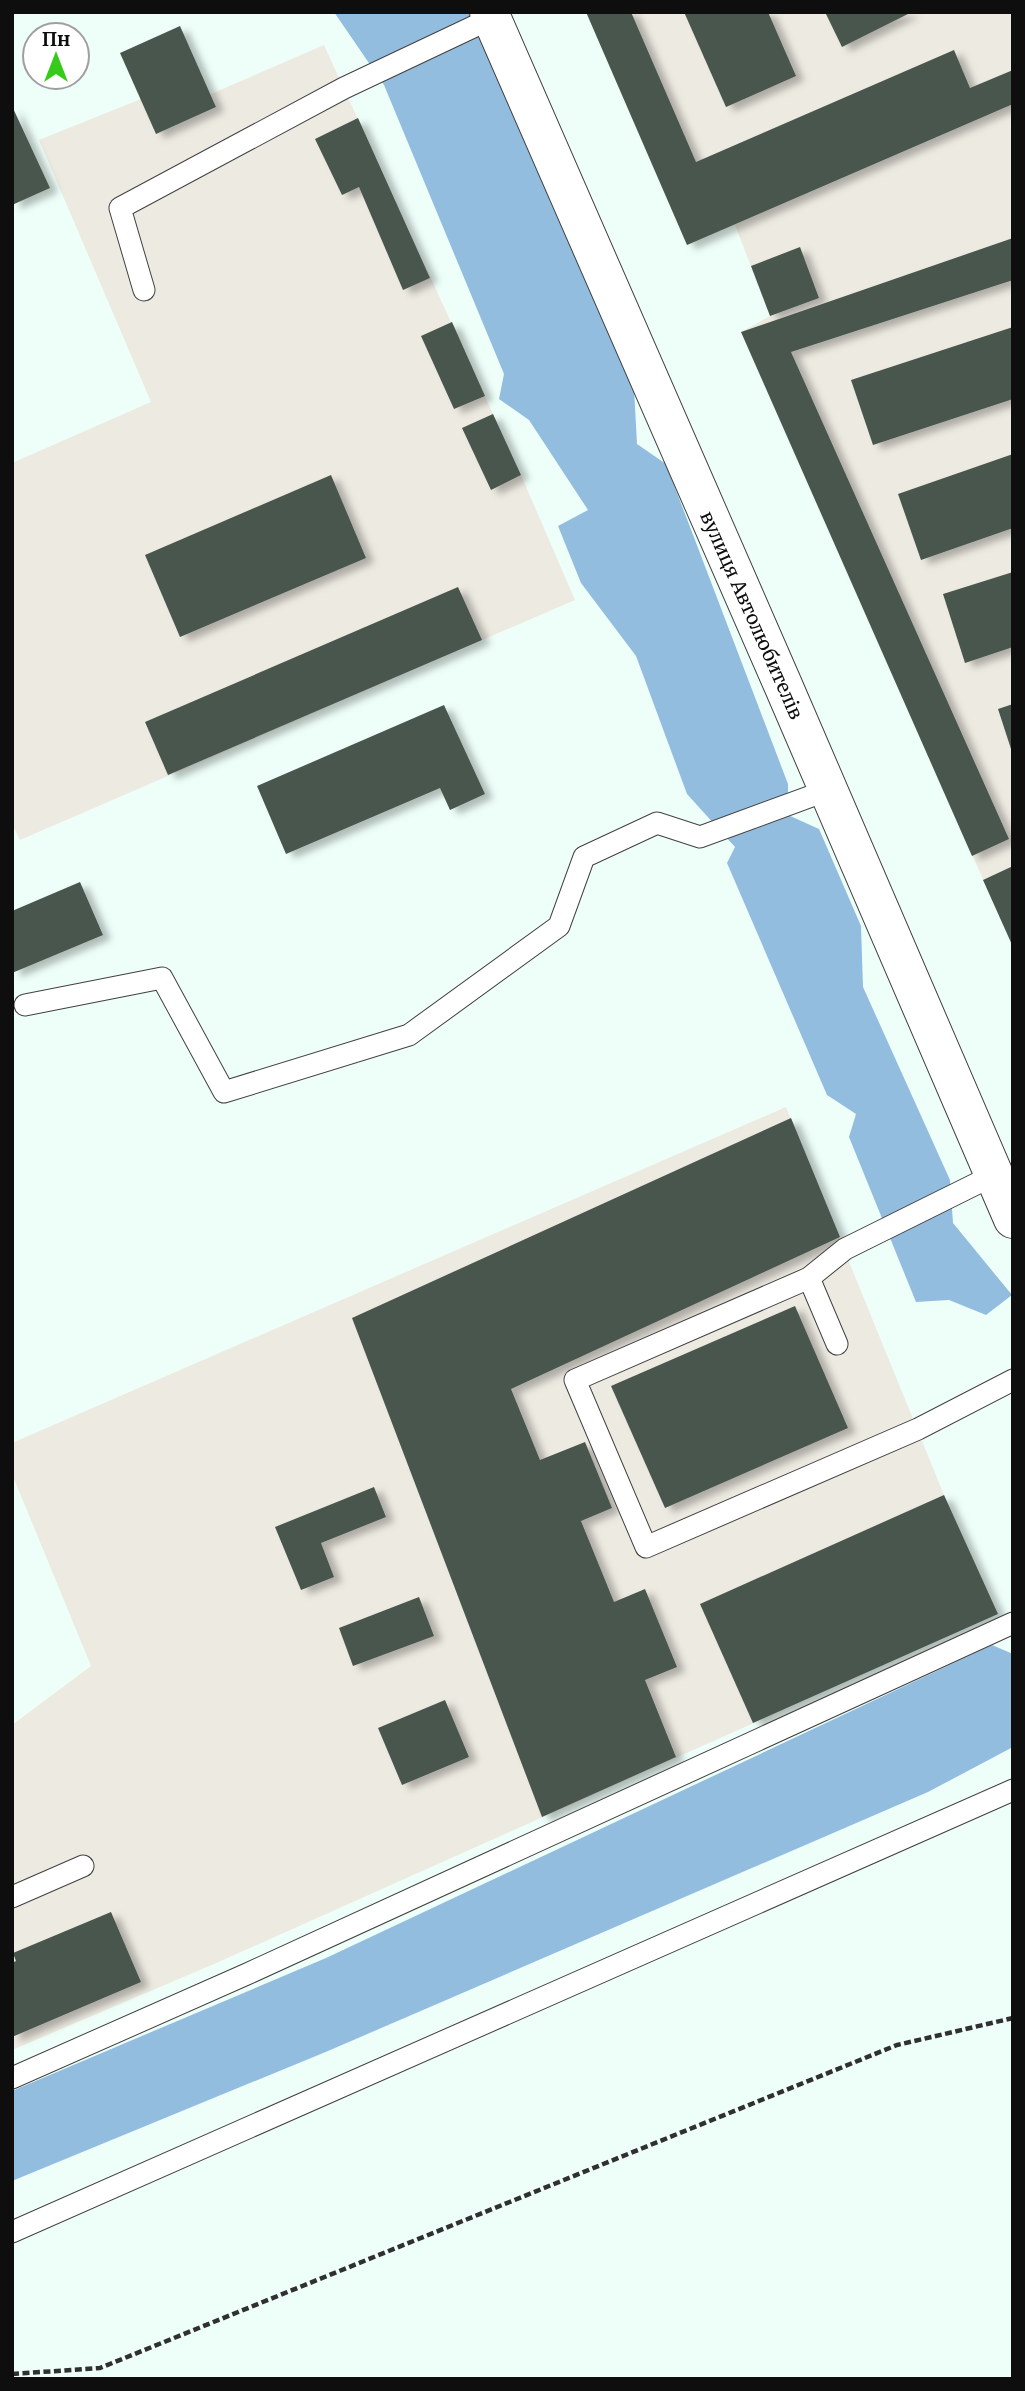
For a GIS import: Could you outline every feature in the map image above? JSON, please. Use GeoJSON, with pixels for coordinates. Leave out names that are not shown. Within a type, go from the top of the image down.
{"type":"FeatureCollection","features":[{"type":"Feature","properties":{"kind":"street","name":"вулиця Автолюбителів"},"geometry":{"type":"LineString","coordinates":[[491,15],[1013,1219]]}},
{"type":"Feature","properties":{"kind":"lane"},"geometry":{"type":"LineString","coordinates":[[144,290],[120,208],[344,88],[491,15]]}},
{"type":"Feature","properties":{"kind":"lane"},"geometry":{"type":"LineString","coordinates":[[25,1005],[162,978],[224,1092],[409,1035],[559,926],[584,857],[657,823],[700,837],[828,790]]}},
{"type":"Feature","properties":{"kind":"lane"},"geometry":{"type":"LineString","coordinates":[[994,1175],[845,1249],[809,1278],[575,1380],[646,1547],[918,1429],[1013,1380]]}},
{"type":"Feature","properties":{"kind":"lane"},"geometry":{"type":"LineString","coordinates":[[809,1278],[837,1344]]}},
{"type":"Feature","properties":{"kind":"lane"},"geometry":{"type":"LineString","coordinates":[[12,2078],[1013,1623]]}},
{"type":"Feature","properties":{"kind":"lane"},"geometry":{"type":"LineString","coordinates":[[12,2232],[1013,1790]]}},
{"type":"Feature","properties":{"kind":"lane"},"geometry":{"type":"LineString","coordinates":[[12,1897],[83,1866]]}},
{"type":"Feature","properties":{"kind":"path"},"geometry":{"type":"LineString","coordinates":[[12,2374],[100,2368],[897,2045],[1013,2018]]}},
{"type":"Feature","properties":{"kind":"shaded area"},"geometry":{"type":"Polygon","coordinates":[[[334,12],[470,12],[634,389],[637,444],[666,464],[788,784],[788,815],[819,829],[861,926],[863,987],[950,1180],[953,1223],[1012,1295],[986,1315],[949,1300],[916,1302],[849,1137],[856,1114],[827,1095],[727,863],[735,847],[687,794],[636,656],[581,583],[558,526],[588,510],[529,420],[499,399],[504,374],[384,85],[334,12]]]}},
{"type":"Feature","properties":{"kind":"shaded area"},"geometry":{"type":"Polygon","coordinates":[[[586,12],[1013,12],[1013,947],[741,332],[770,316],[735,225],[687,245],[586,12]]]}},
{"type":"Feature","properties":{"kind":"shaded area"},"geometry":{"type":"Polygon","coordinates":[[[324,45],[521,475],[575,600],[20,840],[12,824],[12,463],[151,402],[39,140],[141,99],[157,133],[216,107],[211,94],[324,45]]]}},
{"type":"Feature","properties":{"kind":"shaded area"},"geometry":{"type":"Polygon","coordinates":[[[786,1107],[944,1495],[998,1614],[214,1964],[12,2050],[12,1725],[91,1666],[12,1474],[12,1443],[786,1107]]]}},
{"type":"Feature","properties":{"kind":"shaded area"},"geometry":{"type":"Polygon","coordinates":[[[992,1645],[1013,1654],[1013,1747],[928,1792],[328,2051],[12,2181],[12,2091],[326,1958],[992,1645]]]}},
{"type":"Feature","properties":{"kind":"building"},"geometry":{"type":"Polygon","coordinates":[[[586,12],[631,12],[696,162],[954,50],[970,88],[1013,70],[1013,104],[687,245],[586,12]]]}},
{"type":"Feature","properties":{"kind":"building"},"geometry":{"type":"Polygon","coordinates":[[[684,12],[768,12],[796,76],[726,107],[684,12]]]}},
{"type":"Feature","properties":{"kind":"building"},"geometry":{"type":"Polygon","coordinates":[[[825,12],[912,12],[842,47],[825,12]]]}},
{"type":"Feature","properties":{"kind":"building"},"geometry":{"type":"Polygon","coordinates":[[[180,26],[216,107],[156,134],[120,53],[180,26]]]}},
{"type":"Feature","properties":{"kind":"building"},"geometry":{"type":"Polygon","coordinates":[[[12,106],[50,188],[12,205],[12,106]]]}},
{"type":"Feature","properties":{"kind":"building"},"geometry":{"type":"Polygon","coordinates":[[[358,118],[430,278],[403,290],[359,187],[342,195],[315,139],[358,118]]]}},
{"type":"Feature","properties":{"kind":"building"},"geometry":{"type":"Polygon","coordinates":[[[1013,238],[1013,280],[791,352],[1009,839],[972,856],[741,332],[1013,238]]]}},
{"type":"Feature","properties":{"kind":"building"},"geometry":{"type":"Polygon","coordinates":[[[800,247],[819,298],[770,316],[751,266],[800,247]]]}},
{"type":"Feature","properties":{"kind":"building"},"geometry":{"type":"Polygon","coordinates":[[[452,322],[485,396],[454,409],[421,336],[452,322]]]}},
{"type":"Feature","properties":{"kind":"building"},"geometry":{"type":"Polygon","coordinates":[[[1013,327],[1013,399],[873,445],[851,380],[1013,327]]]}},
{"type":"Feature","properties":{"kind":"building"},"geometry":{"type":"Polygon","coordinates":[[[493,414],[521,475],[491,490],[462,428],[493,414]]]}},
{"type":"Feature","properties":{"kind":"building"},"geometry":{"type":"Polygon","coordinates":[[[1013,454],[1013,528],[921,560],[898,494],[1013,454]]]}},
{"type":"Feature","properties":{"kind":"building"},"geometry":{"type":"Polygon","coordinates":[[[331,475],[366,558],[180,637],[145,555],[331,475]]]}},
{"type":"Feature","properties":{"kind":"building"},"geometry":{"type":"Polygon","coordinates":[[[1013,572],[1013,647],[965,663],[943,594],[1013,572]]]}},
{"type":"Feature","properties":{"kind":"building"},"geometry":{"type":"Polygon","coordinates":[[[458,587],[482,640],[168,775],[145,722],[458,587]]]}},
{"type":"Feature","properties":{"kind":"building"},"geometry":{"type":"Polygon","coordinates":[[[1013,704],[1013,752],[1012,752],[998,709],[1013,704]]]}},
{"type":"Feature","properties":{"kind":"building"},"geometry":{"type":"Polygon","coordinates":[[[444,705],[485,794],[450,810],[440,788],[286,854],[257,786],[444,705]]]}},
{"type":"Feature","properties":{"kind":"building"},"geometry":{"type":"Polygon","coordinates":[[[1013,866],[1013,947],[983,880],[1013,866]]]}},
{"type":"Feature","properties":{"kind":"building"},"geometry":{"type":"Polygon","coordinates":[[[80,882],[103,935],[12,973],[12,911],[80,882]]]}},
{"type":"Feature","properties":{"kind":"building"},"geometry":{"type":"Polygon","coordinates":[[[791,1118],[840,1237],[511,1389],[540,1460],[585,1442],[612,1508],[581,1521],[614,1602],[645,1589],[677,1667],[645,1680],[676,1757],[542,1817],[352,1318],[791,1118]]]}},
{"type":"Feature","properties":{"kind":"building"},"geometry":{"type":"Polygon","coordinates":[[[795,1306],[848,1428],[665,1508],[611,1386],[795,1306]]]}},
{"type":"Feature","properties":{"kind":"building"},"geometry":{"type":"Polygon","coordinates":[[[374,1487],[386,1517],[321,1543],[334,1577],[301,1590],[275,1527],[374,1487]]]}},
{"type":"Feature","properties":{"kind":"building"},"geometry":{"type":"Polygon","coordinates":[[[944,1495],[998,1614],[753,1723],[700,1604],[944,1495]]]}},
{"type":"Feature","properties":{"kind":"building"},"geometry":{"type":"Polygon","coordinates":[[[419,1597],[434,1636],[353,1666],[339,1628],[419,1597]]]}},
{"type":"Feature","properties":{"kind":"building"},"geometry":{"type":"Polygon","coordinates":[[[445,1700],[469,1757],[402,1785],[378,1728],[445,1700]]]}},
{"type":"Feature","properties":{"kind":"building"},"geometry":{"type":"Polygon","coordinates":[[[111,1912],[141,1982],[12,2037],[12,1963],[16,1961],[13,1953],[111,1912]]]}}]}
